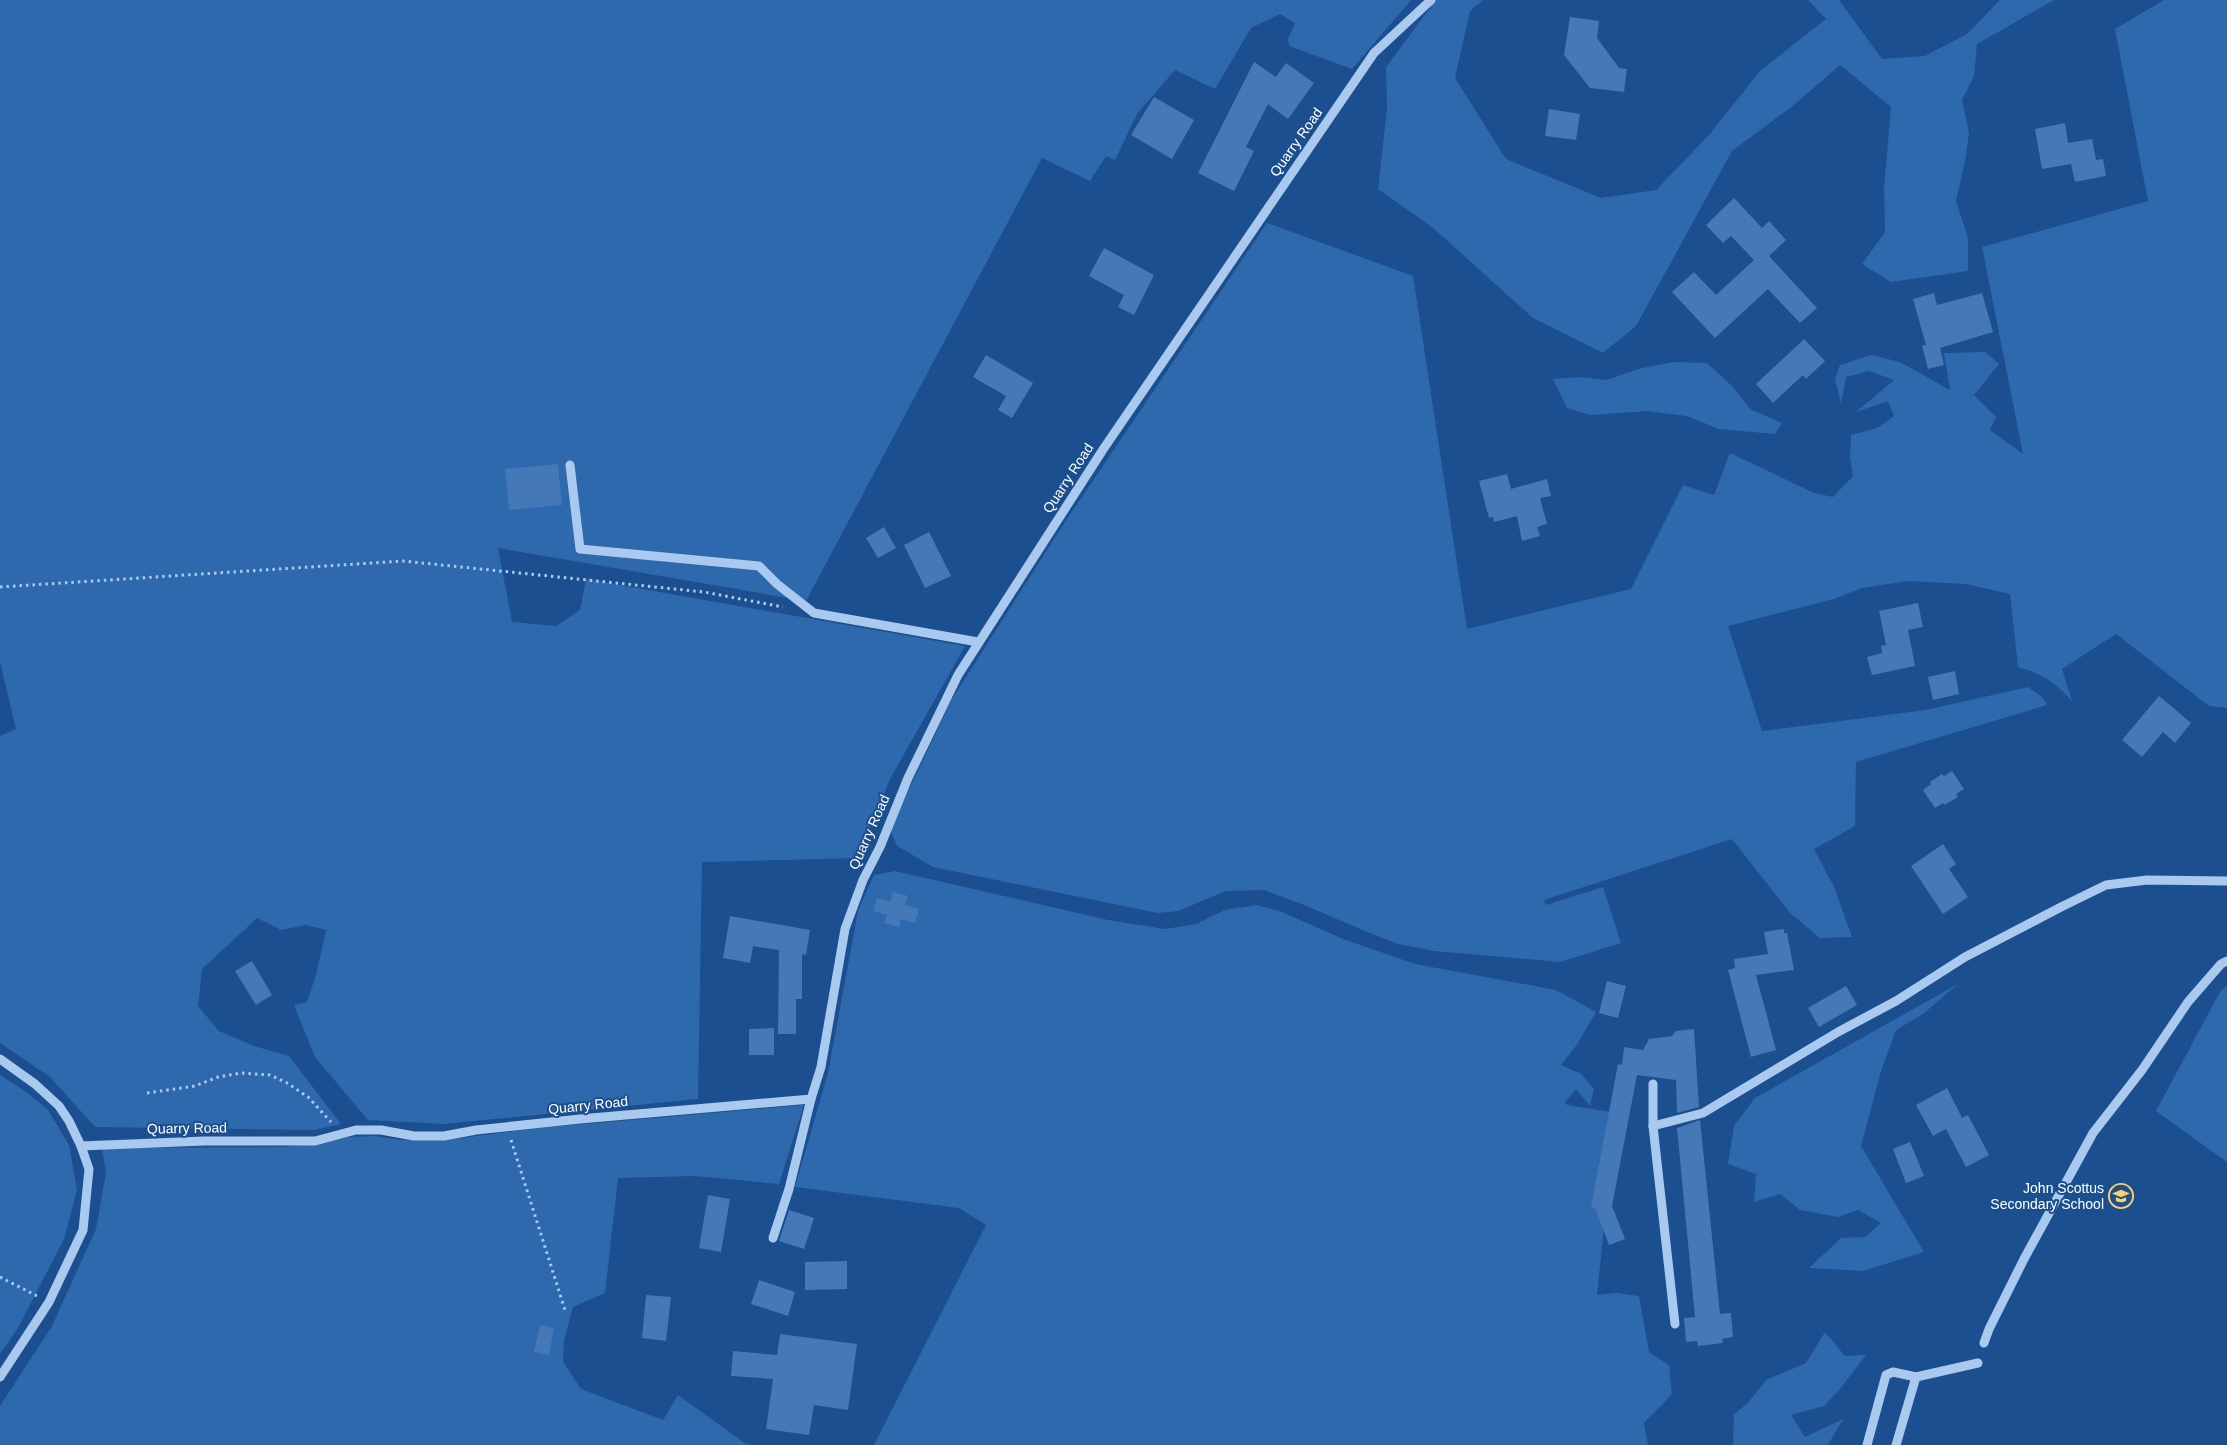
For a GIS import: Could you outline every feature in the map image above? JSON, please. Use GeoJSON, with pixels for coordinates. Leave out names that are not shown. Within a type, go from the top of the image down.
{"type":"FeatureCollection","features":[{"type":"Feature","properties":{"kind":"street","name":"Quarry Road"},"geometry":{"type":"LineString","coordinates":[[81,1146],[204,1141],[315,1141],[356,1130],[381,1130],[414,1136],[444,1136],[588,1118],[811,1099],[821,1067],[848,920],[863,880],[880,847],[908,778],[958,675],[1128,412],[1374,53],[1431,0]]}},
{"type":"Feature","properties":{"kind":"street"},"geometry":{"type":"LineString","coordinates":[[570,465],[580,549],[759,566],[814,613],[978,642]]}},
{"type":"Feature","properties":{"kind":"street"},"geometry":{"type":"LineString","coordinates":[[1653,1126],[1703,1113],[1823,1041],[1896,1001],[1965,957],[2106,885],[2147,880],[2227,880]]}},
{"type":"Feature","properties":{"kind":"street"},"geometry":{"type":"LineString","coordinates":[[1984,1343],[1989,1329],[2024,1259],[2093,1133],[2142,1070],[2188,1002],[2221,964],[2227,961]]}},
{"type":"Feature","properties":{"kind":"street"},"geometry":{"type":"LineString","coordinates":[[0,1059],[36,1084],[58,1106],[69,1121],[81,1146],[88,1169],[83,1230],[49,1302],[0,1377]]}},
{"type":"Feature","properties":{"kind":"street"},"geometry":{"type":"LineString","coordinates":[[1653,1084],[1653,1126],[1674,1324]]}},
{"type":"Feature","properties":{"kind":"street"},"geometry":{"type":"LineString","coordinates":[[774,1238],[811,1099]]}},
{"type":"Feature","properties":{"kind":"street"},"geometry":{"type":"LineString","coordinates":[[1867,1445],[1886,1375],[1893,1372],[1916,1377],[1978,1363]]}},
{"type":"Feature","properties":{"kind":"street"},"geometry":{"type":"LineString","coordinates":[[1896,1445],[1916,1377]]}},
{"type":"Feature","properties":{"kind":"path"},"geometry":{"type":"LineString","coordinates":[[0,587],[403,561],[704,592],[790,608]]}},
{"type":"Feature","properties":{"kind":"path"},"geometry":{"type":"LineString","coordinates":[[146,1093],[195,1086],[218,1077],[241,1073],[270,1075],[288,1083],[308,1097],[344,1133]]}},
{"type":"Feature","properties":{"kind":"path"},"geometry":{"type":"LineString","coordinates":[[506,1128],[565,1310]]}},
{"type":"Feature","properties":{"kind":"path"},"geometry":{"type":"LineString","coordinates":[[0,1277],[49,1302]]}},
{"type":"Feature","properties":{"kind":"shaded area"},"geometry":{"type":"Polygon","coordinates":[[[0,0],[1411,0],[1352,69],[1289,46],[1288,39],[1295,23],[1280,14],[1251,28],[1215,89],[1175,70],[1137,114],[1115,160],[1106,156],[1090,181],[1042,158],[806,601],[498,548],[512,622],[556,626],[580,610],[586,579],[965,646],[890,779],[857,858],[702,862],[698,1099],[443,1124],[368,1120],[315,1057],[294,1005],[307,1002],[316,975],[326,930],[306,925],[281,930],[257,918],[202,969],[198,1006],[219,1031],[254,1046],[289,1056],[341,1124],[315,1130],[95,1127],[50,1077],[0,1043],[0,736],[16,729],[0,662],[0,0]]]}},
{"type":"Feature","properties":{"kind":"shaded area"},"geometry":{"type":"Polygon","coordinates":[[[1436,0],[1483,0],[1470,11],[1455,78],[1506,159],[1601,198],[1656,190],[1709,135],[1761,70],[1826,19],[1808,0],[1839,0],[1882,59],[1925,56],[1967,34],[2000,0],[2054,0],[1977,44],[1974,76],[1962,100],[1969,133],[1956,201],[1968,238],[1968,271],[1891,282],[1862,264],[1885,232],[1884,188],[1891,107],[1840,65],[1795,104],[1732,151],[1636,326],[1603,353],[1533,318],[1432,227],[1378,189],[1387,109],[1386,67],[1436,0]]]}},
{"type":"Feature","properties":{"kind":"shaded area"},"geometry":{"type":"Polygon","coordinates":[[[2164,0],[2227,0],[2227,708],[2209,706],[2116,634],[2062,669],[2072,701],[2048,680],[2034,672],[2018,667],[2010,594],[1966,584],[1908,581],[1862,588],[1834,599],[1728,626],[1762,731],[1926,710],[2028,687],[2042,697],[2047,705],[1856,762],[1855,826],[1814,849],[1834,887],[1852,937],[1820,938],[1790,913],[1732,839],[1544,900],[1546,905],[1603,887],[1621,943],[1560,962],[1434,951],[1398,944],[1264,890],[1226,891],[1178,911],[1158,913],[933,867],[897,846],[890,829],[952,699],[1065,522],[1267,223],[1413,276],[1467,629],[1631,589],[1683,485],[1714,495],[1730,453],[1814,493],[1833,497],[1853,476],[1850,457],[1851,435],[1877,428],[1894,416],[1888,401],[1856,412],[1894,380],[1869,371],[1846,377],[1841,404],[1835,379],[1840,365],[1871,355],[1900,362],[1950,390],[1944,353],[1985,352],[1999,364],[1974,395],[1996,417],[1990,430],[2023,454],[1982,247],[2148,201],[2115,29],[2164,0]]]}},
{"type":"Feature","properties":{"kind":"shaded area"},"geometry":{"type":"Polygon","coordinates":[[[1673,362],[1707,363],[1731,385],[1750,409],[1782,423],[1775,434],[1719,429],[1687,416],[1647,411],[1590,415],[1567,408],[1553,379],[1579,377],[1607,380],[1638,369],[1673,362]]]}},
{"type":"Feature","properties":{"kind":"shaded area"},"geometry":{"type":"Polygon","coordinates":[[[895,871],[1108,920],[1165,929],[1196,924],[1225,910],[1256,905],[1282,912],[1343,939],[1415,964],[1556,990],[1596,1012],[1576,1046],[1561,1065],[1581,1074],[1594,1089],[1590,1106],[1576,1089],[1565,1102],[1567,1105],[1611,1112],[1612,1149],[1597,1295],[1616,1293],[1639,1296],[1649,1352],[1669,1365],[1672,1394],[1644,1423],[1648,1445],[874,1445],[986,1225],[959,1208],[795,1187],[828,1073],[858,911],[874,875],[895,871]]]}},
{"type":"Feature","properties":{"kind":"shaded area"},"geometry":{"type":"Polygon","coordinates":[[[1958,984],[1923,1014],[1896,1030],[1881,1071],[1861,1146],[1924,1252],[1863,1271],[1809,1268],[1841,1238],[1865,1237],[1881,1223],[1858,1210],[1838,1217],[1800,1210],[1780,1194],[1754,1202],[1756,1174],[1728,1164],[1734,1126],[1755,1098],[1958,984]]]}},
{"type":"Feature","properties":{"kind":"shaded area"},"geometry":{"type":"Polygon","coordinates":[[[2227,986],[2227,1162],[2156,1111],[2221,990],[2227,986]]]}},
{"type":"Feature","properties":{"kind":"shaded area"},"geometry":{"type":"Polygon","coordinates":[[[0,1075],[25,1091],[48,1110],[69,1145],[77,1190],[64,1239],[18,1328],[0,1354],[0,1075]]]}},
{"type":"Feature","properties":{"kind":"shaded area"},"geometry":{"type":"Polygon","coordinates":[[[804,1105],[779,1184],[695,1176],[618,1178],[605,1293],[573,1307],[564,1340],[563,1362],[581,1389],[663,1420],[678,1395],[746,1444],[755,1445],[0,1445],[0,1406],[52,1326],[96,1229],[106,1173],[102,1148],[281,1147],[311,1145],[348,1137],[375,1136],[401,1140],[446,1140],[538,1128],[804,1105]]]}},
{"type":"Feature","properties":{"kind":"shaded area"},"geometry":{"type":"Polygon","coordinates":[[[1825,1332],[1845,1356],[1866,1355],[1840,1389],[1824,1406],[1791,1415],[1805,1437],[1843,1419],[1829,1443],[1827,1445],[1733,1445],[1734,1414],[1747,1404],[1766,1380],[1806,1363],[1825,1332]]]}},
{"type":"Feature","properties":{"kind":"building"},"geometry":{"type":"Polygon","coordinates":[[[1570,17],[1599,21],[1597,38],[1619,68],[1627,69],[1624,92],[1590,88],[1564,55],[1570,17]]]}},
{"type":"Feature","properties":{"kind":"building"},"geometry":{"type":"Polygon","coordinates":[[[1254,62],[1276,77],[1286,63],[1314,83],[1288,119],[1268,104],[1246,147],[1254,151],[1234,191],[1198,173],[1254,62]]]}},
{"type":"Feature","properties":{"kind":"building"},"geometry":{"type":"Polygon","coordinates":[[[1154,97],[1194,120],[1172,159],[1131,135],[1154,97]]]}},
{"type":"Feature","properties":{"kind":"building"},"geometry":{"type":"Polygon","coordinates":[[[1549,109],[1580,114],[1576,140],[1545,136],[1549,109]]]}},
{"type":"Feature","properties":{"kind":"building"},"geometry":{"type":"Polygon","coordinates":[[[2065,123],[2068,143],[2092,139],[2096,160],[2103,159],[2106,176],[2075,182],[2071,164],[2042,169],[2035,129],[2065,123]]]}},
{"type":"Feature","properties":{"kind":"building"},"geometry":{"type":"Polygon","coordinates":[[[1734,198],[1762,228],[1769,221],[1786,240],[1769,256],[1817,308],[1800,323],[1768,289],[1715,338],[1672,292],[1694,272],[1716,295],[1754,260],[1731,236],[1723,243],[1706,225],[1734,198]]]}},
{"type":"Feature","properties":{"kind":"building"},"geometry":{"type":"Polygon","coordinates":[[[1104,248],[1154,275],[1134,315],[1118,307],[1124,295],[1089,276],[1104,248]]]}},
{"type":"Feature","properties":{"kind":"building"},"geometry":{"type":"Polygon","coordinates":[[[1934,293],[1937,305],[1982,293],[1993,332],[1940,348],[1944,365],[1928,369],[1922,346],[1926,345],[1913,299],[1934,293]]]}},
{"type":"Feature","properties":{"kind":"building"},"geometry":{"type":"Polygon","coordinates":[[[1804,339],[1825,361],[1806,379],[1803,375],[1773,403],[1756,384],[1804,339]]]}},
{"type":"Feature","properties":{"kind":"building"},"geometry":{"type":"Polygon","coordinates":[[[986,355],[1033,383],[1012,418],[998,410],[1006,396],[973,377],[986,355]]]}},
{"type":"Feature","properties":{"kind":"building"},"geometry":{"type":"Polygon","coordinates":[[[558,464],[562,505],[509,510],[505,469],[558,464]]]}},
{"type":"Feature","properties":{"kind":"building"},"geometry":{"type":"Polygon","coordinates":[[[1507,474],[1511,489],[1547,479],[1551,496],[1540,498],[1547,524],[1537,527],[1540,536],[1522,541],[1517,516],[1494,522],[1493,517],[1489,518],[1479,481],[1507,474]]]}},
{"type":"Feature","properties":{"kind":"building"},"geometry":{"type":"Polygon","coordinates":[[[884,527],[896,548],[878,558],[866,538],[884,527]]]}},
{"type":"Feature","properties":{"kind":"building"},"geometry":{"type":"Polygon","coordinates":[[[929,532],[951,576],[925,588],[904,545],[929,532]]]}},
{"type":"Feature","properties":{"kind":"building"},"geometry":{"type":"Polygon","coordinates":[[[1918,603],[1923,627],[1908,630],[1915,666],[1872,675],[1867,657],[1882,653],[1881,646],[1886,645],[1879,611],[1918,603]]]}},
{"type":"Feature","properties":{"kind":"building"},"geometry":{"type":"Polygon","coordinates":[[[1955,671],[1959,694],[1933,700],[1928,677],[1955,671]]]}},
{"type":"Feature","properties":{"kind":"building"},"geometry":{"type":"Polygon","coordinates":[[[2159,696],[2191,723],[2175,743],[2163,732],[2142,757],[2122,740],[2159,696]]]}},
{"type":"Feature","properties":{"kind":"building"},"geometry":{"type":"Polygon","coordinates":[[[1952,771],[1964,789],[1956,794],[1958,797],[1945,805],[1943,803],[1935,808],[1923,790],[1931,784],[1930,782],[1942,774],[1944,776],[1952,771]]]}},
{"type":"Feature","properties":{"kind":"building"},"geometry":{"type":"Polygon","coordinates":[[[1943,844],[1956,864],[1949,869],[1968,897],[1943,914],[1911,866],[1943,844]]]}},
{"type":"Feature","properties":{"kind":"building"},"geometry":{"type":"Polygon","coordinates":[[[893,892],[908,896],[905,905],[919,909],[915,923],[901,919],[899,927],[884,923],[887,915],[873,911],[877,898],[890,902],[893,892]]]}},
{"type":"Feature","properties":{"kind":"building"},"geometry":{"type":"Polygon","coordinates":[[[730,916],[810,930],[806,955],[802,954],[802,999],[796,999],[796,1034],[778,1034],[779,950],[753,946],[750,963],[723,958],[730,916]]]}},
{"type":"Feature","properties":{"kind":"building"},"geometry":{"type":"Polygon","coordinates":[[[1784,929],[1784,933],[1787,933],[1794,970],[1756,975],[1776,1050],[1751,1057],[1728,970],[1735,968],[1734,959],[1768,954],[1764,932],[1784,929]]]}},
{"type":"Feature","properties":{"kind":"building"},"geometry":{"type":"Polygon","coordinates":[[[252,961],[272,995],[256,1005],[235,971],[252,961]]]}},
{"type":"Feature","properties":{"kind":"building"},"geometry":{"type":"Polygon","coordinates":[[[1607,981],[1626,986],[1618,1018],[1599,1013],[1607,981]]]}},
{"type":"Feature","properties":{"kind":"building"},"geometry":{"type":"Polygon","coordinates":[[[1846,986],[1857,1005],[1819,1027],[1808,1008],[1846,986]]]}},
{"type":"Feature","properties":{"kind":"building"},"geometry":{"type":"Polygon","coordinates":[[[774,1028],[774,1055],[749,1055],[749,1029],[774,1028]]]}},
{"type":"Feature","properties":{"kind":"building"},"geometry":{"type":"Polygon","coordinates":[[[1694,1029],[1699,1107],[1677,1113],[1676,1080],[1637,1075],[1612,1206],[1625,1239],[1609,1245],[1595,1208],[1591,1207],[1618,1064],[1622,1065],[1624,1047],[1643,1050],[1649,1039],[1672,1036],[1676,1031],[1694,1029]]]}},
{"type":"Feature","properties":{"kind":"building"},"geometry":{"type":"Polygon","coordinates":[[[1947,1088],[1962,1118],[1968,1115],[1989,1155],[1966,1167],[1946,1129],[1933,1136],[1916,1105],[1947,1088]]]}},
{"type":"Feature","properties":{"kind":"building"},"geometry":{"type":"Polygon","coordinates":[[[1700,1120],[1720,1314],[1731,1313],[1733,1337],[1722,1339],[1723,1343],[1698,1346],[1697,1341],[1686,1342],[1684,1318],[1695,1317],[1677,1128],[1700,1120]]]}},
{"type":"Feature","properties":{"kind":"building"},"geometry":{"type":"Polygon","coordinates":[[[1910,1142],[1924,1176],[1906,1183],[1893,1149],[1910,1142]]]}},
{"type":"Feature","properties":{"kind":"building"},"geometry":{"type":"Polygon","coordinates":[[[708,1195],[730,1199],[721,1252],[699,1248],[708,1195]]]}},
{"type":"Feature","properties":{"kind":"building"},"geometry":{"type":"Polygon","coordinates":[[[789,1210],[814,1218],[804,1249],[779,1241],[789,1210]]]}},
{"type":"Feature","properties":{"kind":"building"},"geometry":{"type":"Polygon","coordinates":[[[847,1261],[847,1289],[805,1290],[805,1262],[847,1261]]]}},
{"type":"Feature","properties":{"kind":"building"},"geometry":{"type":"Polygon","coordinates":[[[759,1280],[795,1292],[788,1316],[751,1304],[759,1280]]]}},
{"type":"Feature","properties":{"kind":"building"},"geometry":{"type":"Polygon","coordinates":[[[646,1295],[671,1297],[666,1341],[642,1338],[646,1295]]]}},
{"type":"Feature","properties":{"kind":"building"},"geometry":{"type":"Polygon","coordinates":[[[540,1325],[554,1328],[549,1355],[534,1352],[540,1325]]]}},
{"type":"Feature","properties":{"kind":"building"},"geometry":{"type":"Polygon","coordinates":[[[780,1334],[857,1344],[848,1410],[814,1405],[809,1435],[766,1429],[773,1379],[731,1376],[733,1351],[777,1355],[780,1334]]]}},
{"type":"Feature","properties":{"kind":"place","name":"John Scottus Secondary School"},"geometry":{"type":"Point","coordinates":[2121,1196]}}]}
